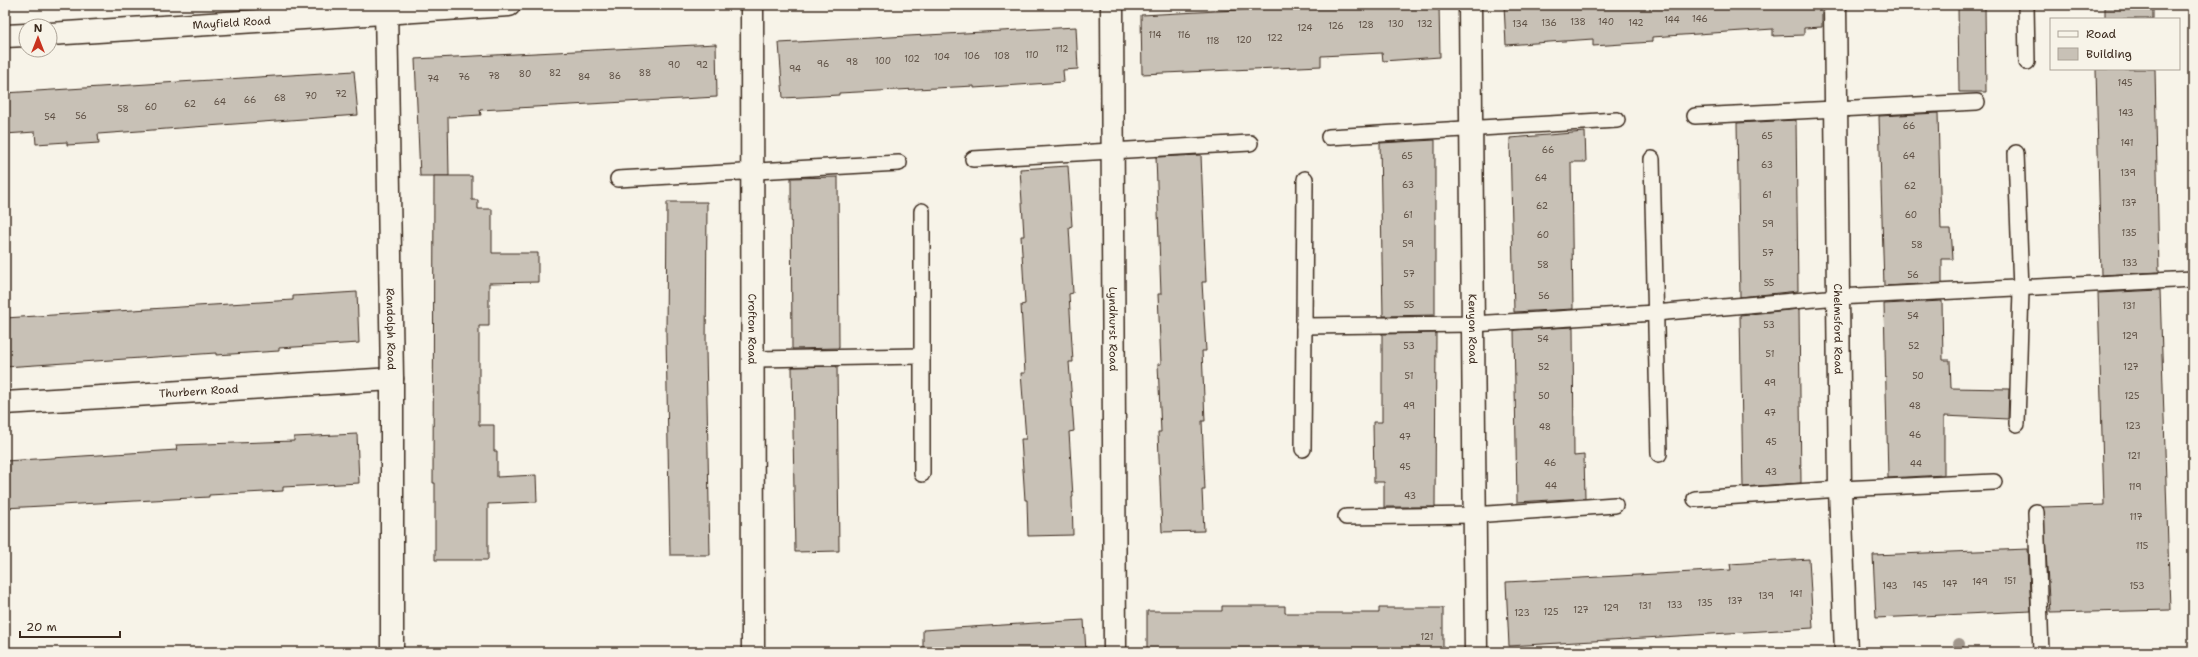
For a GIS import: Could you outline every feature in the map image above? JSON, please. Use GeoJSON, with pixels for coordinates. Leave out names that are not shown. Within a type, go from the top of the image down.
{"type":"FeatureCollection","features":[{"type":"Feature","properties":{"kind":"street","name":"Mayfield Road"},"geometry":{"type":"LineString","coordinates":[[58,33],[386,9],[509,5]]}},
{"type":"Feature","properties":{"kind":"street","name":"Crofton Road"},"geometry":{"type":"LineString","coordinates":[[752,5],[753,652]]}},
{"type":"Feature","properties":{"kind":"street","name":"Lyndhurst Road"},"geometry":{"type":"LineString","coordinates":[[1112,5],[1115,652]]}},
{"type":"Feature","properties":{"kind":"street","name":"Kenyon Road"},"geometry":{"type":"LineString","coordinates":[[1470,5],[1473,515],[1476,652]]}},
{"type":"Feature","properties":{"kind":"street","name":"Chelmsford Road"},"geometry":{"type":"LineString","coordinates":[[1835,5],[1840,489],[1846,652]]}},
{"type":"Feature","properties":{"kind":"street","name":"Randolph Road"},"geometry":{"type":"LineString","coordinates":[[386,9],[392,379],[392,652]]}},
{"type":"Feature","properties":{"kind":"street"},"geometry":{"type":"LineString","coordinates":[[5,36],[18,35]]}},
{"type":"Feature","properties":{"kind":"street","name":"Thurbern Road"},"geometry":{"type":"LineString","coordinates":[[5,403],[392,379]]}},
{"type":"Feature","properties":{"kind":"lane"},"geometry":{"type":"LineString","coordinates":[[2026,5],[2027,62]]}},
{"type":"Feature","properties":{"kind":"lane"},"geometry":{"type":"LineString","coordinates":[[1695,116],[1977,102]]}},
{"type":"Feature","properties":{"kind":"lane"},"geometry":{"type":"LineString","coordinates":[[1329,137],[1471,130],[1618,120]]}},
{"type":"Feature","properties":{"kind":"lane"},"geometry":{"type":"LineString","coordinates":[[973,159],[1250,143]]}},
{"type":"Feature","properties":{"kind":"lane"},"geometry":{"type":"LineString","coordinates":[[2016,153],[2021,290],[2017,424]]}},
{"type":"Feature","properties":{"kind":"lane"},"geometry":{"type":"LineString","coordinates":[[1652,159],[1659,454]]}},
{"type":"Feature","properties":{"kind":"lane"},"geometry":{"type":"LineString","coordinates":[[618,179],[752,170],[899,163]]}},
{"type":"Feature","properties":{"kind":"lane"},"geometry":{"type":"LineString","coordinates":[[1303,449],[1305,179]]}},
{"type":"Feature","properties":{"kind":"lane"},"geometry":{"type":"LineString","coordinates":[[922,211],[920,356],[922,474]]}},
{"type":"Feature","properties":{"kind":"lane"},"geometry":{"type":"LineString","coordinates":[[1304,326],[1472,324],[1655,313],[1838,297],[2021,290],[2193,279]]}},
{"type":"Feature","properties":{"kind":"lane"},"geometry":{"type":"LineString","coordinates":[[753,359],[920,356]]}},
{"type":"Feature","properties":{"kind":"lane"},"geometry":{"type":"LineString","coordinates":[[1695,499],[1840,489],[1994,482]]}},
{"type":"Feature","properties":{"kind":"lane"},"geometry":{"type":"LineString","coordinates":[[1346,517],[1473,515],[1615,505]]}},
{"type":"Feature","properties":{"kind":"lane"},"geometry":{"type":"LineString","coordinates":[[2036,512],[2041,652]]}},
{"type":"Feature","properties":{"kind":"building"},"geometry":{"type":"Polygon","coordinates":[[[1333,5],[1439,5],[1440,57],[1383,61],[1382,53],[1321,56],[1321,66],[1142,74],[1141,15],[1333,5]]]}},
{"type":"Feature","properties":{"kind":"building"},"geometry":{"type":"Polygon","coordinates":[[[1504,5],[1822,5],[1822,27],[1804,28],[1804,35],[1773,36],[1773,29],[1652,37],[1652,42],[1593,46],[1593,39],[1506,45],[1504,5]]]}},
{"type":"Feature","properties":{"kind":"building"},"geometry":{"type":"Polygon","coordinates":[[[1958,5],[1985,5],[1986,92],[1959,92],[1958,5]]]}},
{"type":"Feature","properties":{"kind":"building"},"geometry":{"type":"Polygon","coordinates":[[[2105,5],[2153,5],[2153,18],[2105,18],[2105,5]]]}},
{"type":"Feature","properties":{"kind":"building"},"geometry":{"type":"Polygon","coordinates":[[[1076,27],[1078,69],[1063,70],[1064,82],[974,88],[974,86],[839,93],[839,95],[783,98],[779,43],[1076,27]]]}},
{"type":"Feature","properties":{"kind":"building"},"geometry":{"type":"Polygon","coordinates":[[[716,44],[717,97],[480,110],[481,115],[448,117],[449,176],[420,176],[415,59],[716,44]]]}},
{"type":"Feature","properties":{"kind":"building"},"geometry":{"type":"Polygon","coordinates":[[[2096,70],[2155,70],[2159,272],[2101,275],[2096,70]]]}},
{"type":"Feature","properties":{"kind":"building"},"geometry":{"type":"Polygon","coordinates":[[[354,71],[358,115],[98,134],[99,143],[67,145],[67,142],[36,144],[35,132],[5,134],[5,93],[354,71]]]}},
{"type":"Feature","properties":{"kind":"building"},"geometry":{"type":"Polygon","coordinates":[[[1938,113],[1941,229],[1951,229],[1953,259],[1942,259],[1942,283],[1884,286],[1879,116],[1938,113]]]}},
{"type":"Feature","properties":{"kind":"building"},"geometry":{"type":"Polygon","coordinates":[[[1796,120],[1798,291],[1740,297],[1737,123],[1796,120]]]}},
{"type":"Feature","properties":{"kind":"building"},"geometry":{"type":"Polygon","coordinates":[[[1585,132],[1586,162],[1571,162],[1573,309],[1514,312],[1510,138],[1585,132]]]}},
{"type":"Feature","properties":{"kind":"building"},"geometry":{"type":"Polygon","coordinates":[[[1435,140],[1435,315],[1383,316],[1380,143],[1435,140]]]}},
{"type":"Feature","properties":{"kind":"building"},"geometry":{"type":"Polygon","coordinates":[[[1201,155],[1206,282],[1202,282],[1206,351],[1202,351],[1205,421],[1202,421],[1205,490],[1202,490],[1204,531],[1162,532],[1158,432],[1161,432],[1158,364],[1161,364],[1158,294],[1161,294],[1156,157],[1201,155]]]}},
{"type":"Feature","properties":{"kind":"building"},"geometry":{"type":"Polygon","coordinates":[[[1068,166],[1072,226],[1069,227],[1073,293],[1069,294],[1073,362],[1069,362],[1074,431],[1069,432],[1073,497],[1073,535],[1028,536],[1027,500],[1025,500],[1021,439],[1026,439],[1021,373],[1025,373],[1021,305],[1025,304],[1021,236],[1024,236],[1020,169],[1068,166]]]}},
{"type":"Feature","properties":{"kind":"building"},"geometry":{"type":"Polygon","coordinates":[[[434,176],[472,176],[472,200],[478,200],[478,209],[492,209],[492,253],[538,253],[538,282],[489,283],[489,326],[479,326],[479,425],[494,425],[494,451],[497,451],[497,477],[536,475],[537,502],[488,504],[488,560],[435,560],[435,483],[433,483],[434,176]]]}},
{"type":"Feature","properties":{"kind":"building"},"geometry":{"type":"Polygon","coordinates":[[[838,177],[839,348],[792,349],[791,178],[838,177]]]}},
{"type":"Feature","properties":{"kind":"building"},"geometry":{"type":"Polygon","coordinates":[[[667,202],[707,202],[706,350],[710,555],[670,555],[666,335],[667,202]]]}},
{"type":"Feature","properties":{"kind":"building"},"geometry":{"type":"Polygon","coordinates":[[[2160,290],[2170,610],[2050,613],[2043,507],[2104,505],[2098,293],[2160,290]]]}},
{"type":"Feature","properties":{"kind":"building"},"geometry":{"type":"Polygon","coordinates":[[[357,292],[359,343],[279,348],[279,351],[216,355],[216,353],[5,367],[5,318],[293,300],[293,296],[357,292]]]}},
{"type":"Feature","properties":{"kind":"building"},"geometry":{"type":"Polygon","coordinates":[[[1942,301],[1943,360],[1950,360],[1951,388],[2009,389],[2008,419],[1944,416],[1944,475],[1888,478],[1884,304],[1942,301]]]}},
{"type":"Feature","properties":{"kind":"building"},"geometry":{"type":"Polygon","coordinates":[[[1799,309],[1801,483],[1743,487],[1740,315],[1799,309]]]}},
{"type":"Feature","properties":{"kind":"building"},"geometry":{"type":"Polygon","coordinates":[[[1573,327],[1574,456],[1584,455],[1585,498],[1517,502],[1514,330],[1573,327]]]}},
{"type":"Feature","properties":{"kind":"building"},"geometry":{"type":"Polygon","coordinates":[[[1436,333],[1435,507],[1384,507],[1384,482],[1374,482],[1373,422],[1382,422],[1382,334],[1436,333]]]}},
{"type":"Feature","properties":{"kind":"building"},"geometry":{"type":"Polygon","coordinates":[[[837,366],[839,551],[795,552],[792,367],[837,366]]]}},
{"type":"Feature","properties":{"kind":"building"},"geometry":{"type":"Polygon","coordinates":[[[357,434],[359,483],[283,487],[283,491],[209,495],[209,497],[5,508],[5,461],[177,450],[176,445],[294,441],[294,437],[357,434]]]}},
{"type":"Feature","properties":{"kind":"building"},"geometry":{"type":"Polygon","coordinates":[[[2028,549],[2031,611],[1876,618],[1873,555],[2028,549]]]}},
{"type":"Feature","properties":{"kind":"building"},"geometry":{"type":"Polygon","coordinates":[[[1809,559],[1813,628],[1509,646],[1506,582],[1731,570],[1730,564],[1809,559]]]}},
{"type":"Feature","properties":{"kind":"building"},"geometry":{"type":"Polygon","coordinates":[[[1222,606],[1285,606],[1285,613],[1379,613],[1379,608],[1443,608],[1443,652],[1147,652],[1147,611],[1222,611],[1222,606]]]}},
{"type":"Feature","properties":{"kind":"building"},"geometry":{"type":"Polygon","coordinates":[[[1084,620],[1086,652],[923,652],[923,630],[1084,620]]]}}]}
